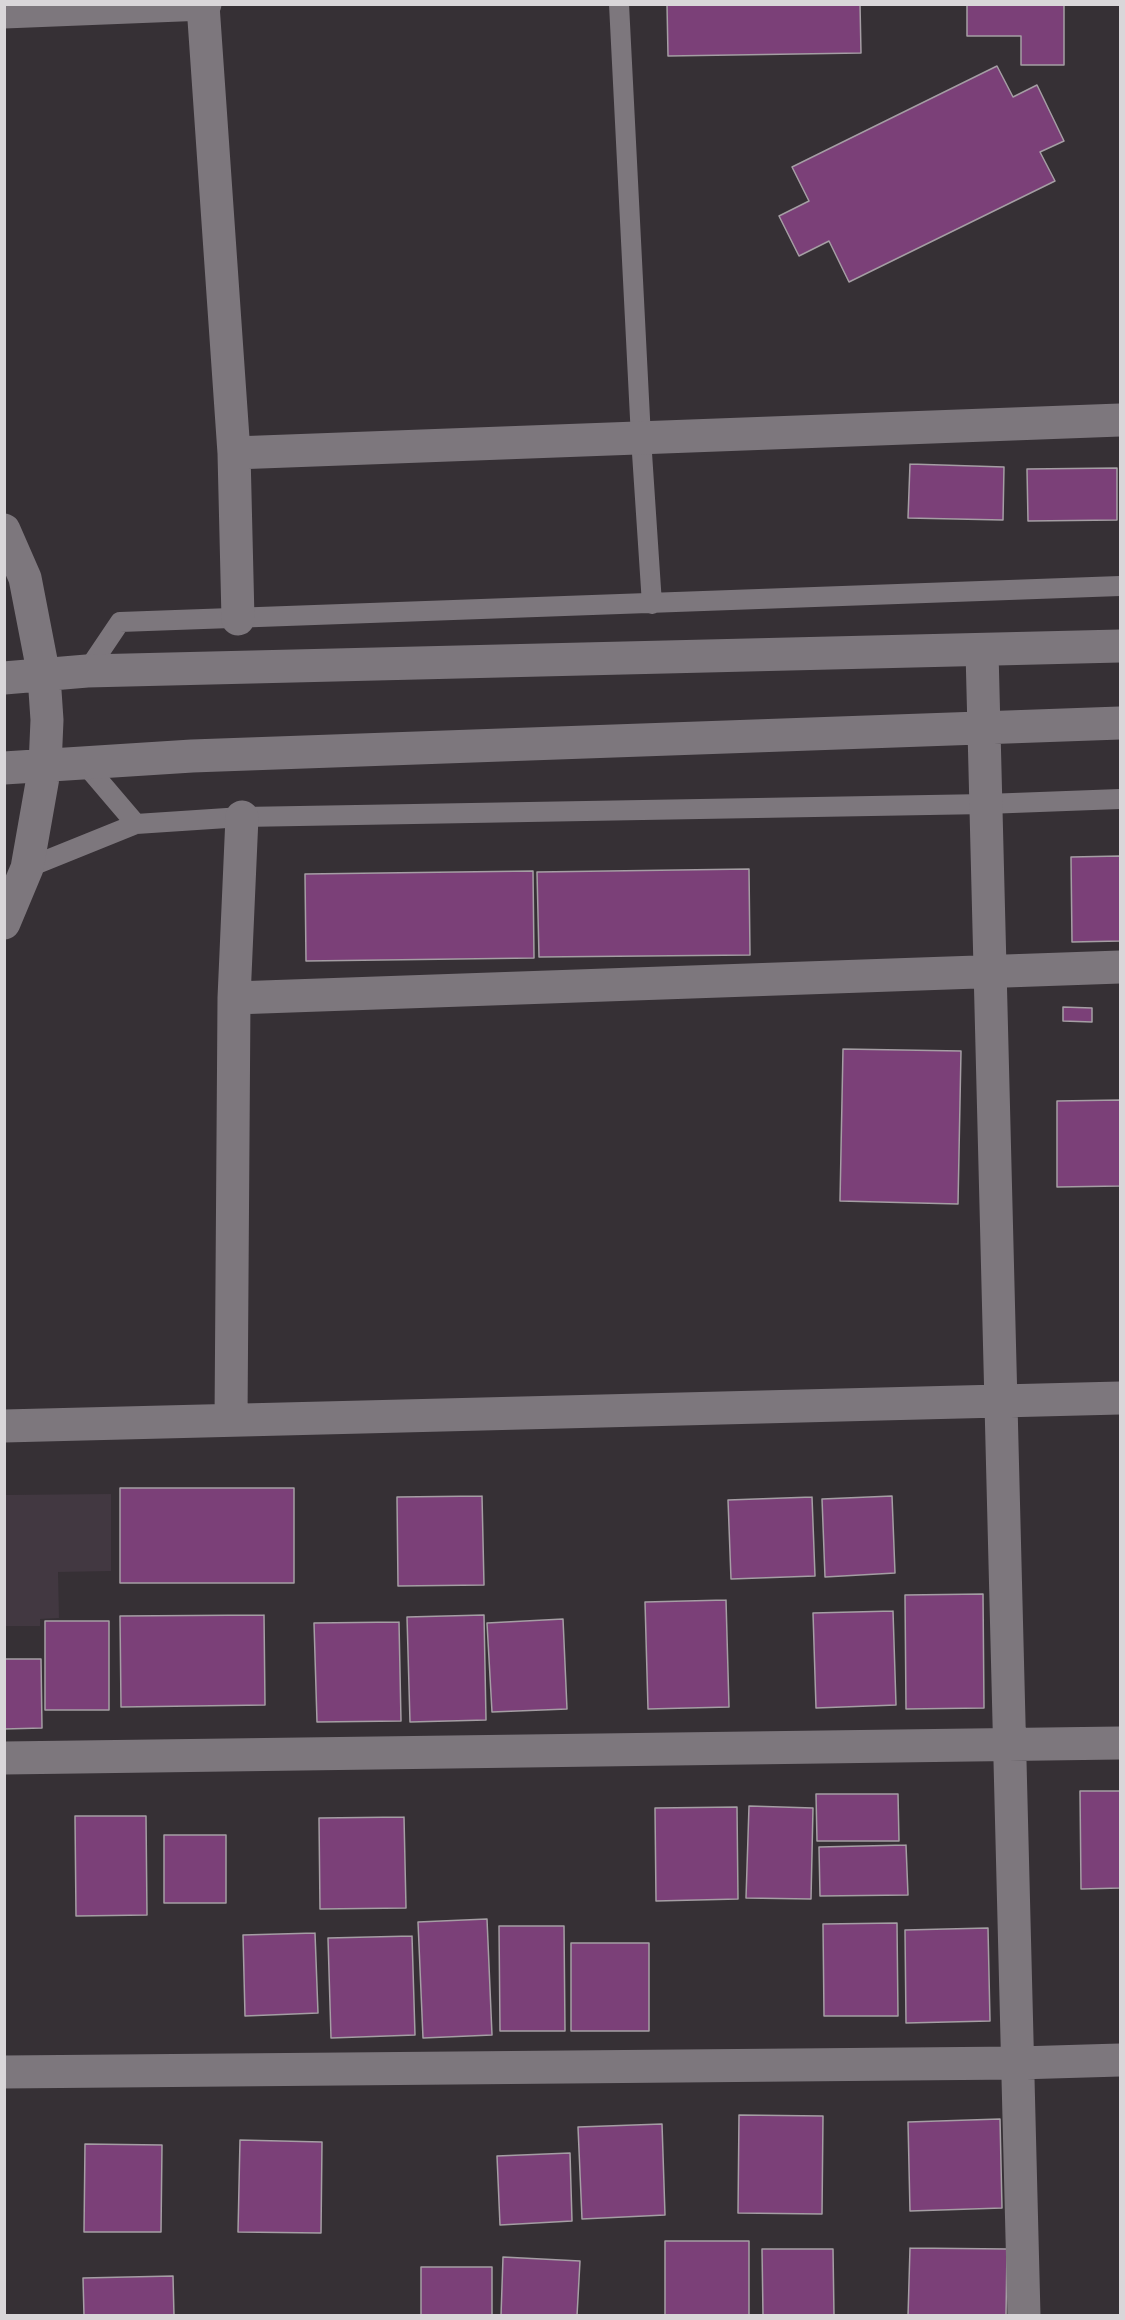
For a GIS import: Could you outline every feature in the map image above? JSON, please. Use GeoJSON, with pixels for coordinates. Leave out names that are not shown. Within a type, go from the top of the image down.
{"type":"FeatureCollection","features":[{"type":"Feature","properties":{"kind":"street"},"geometry":{"type":"LineString","coordinates":[[4,12],[204,4],[234,453],[238,619]]}},
{"type":"Feature","properties":{"kind":"street"},"geometry":{"type":"LineString","coordinates":[[234,453],[1120,420]]}},
{"type":"Feature","properties":{"kind":"street"},"geometry":{"type":"LineString","coordinates":[[4,530],[25,578],[44,676],[47,720],[45,766],[27,868],[4,923]]}},
{"type":"Feature","properties":{"kind":"street"},"geometry":{"type":"LineString","coordinates":[[4,678],[87,671],[1120,646]]}},
{"type":"Feature","properties":{"kind":"street"},"geometry":{"type":"LineString","coordinates":[[982,651],[1024,2316]]}},
{"type":"Feature","properties":{"kind":"street"},"geometry":{"type":"LineString","coordinates":[[4,768],[192,756],[984,726],[1120,723]]}},
{"type":"Feature","properties":{"kind":"street"},"geometry":{"type":"LineString","coordinates":[[231,1420],[234,998],[242,818]]}},
{"type":"Feature","properties":{"kind":"street"},"geometry":{"type":"LineString","coordinates":[[234,998],[1120,967]]}},
{"type":"Feature","properties":{"kind":"street"},"geometry":{"type":"LineString","coordinates":[[4,1426],[1120,1398]]}},
{"type":"Feature","properties":{"kind":"street"},"geometry":{"type":"LineString","coordinates":[[4,1758],[1120,1743]]}},
{"type":"Feature","properties":{"kind":"street"},"geometry":{"type":"LineString","coordinates":[[4,2072],[1017,2063],[1120,2060]]}},
{"type":"Feature","properties":{"kind":"lane"},"geometry":{"type":"LineString","coordinates":[[619,4],[641,438],[652,604]]}},
{"type":"Feature","properties":{"kind":"lane"},"geometry":{"type":"LineString","coordinates":[[87,671],[120,622],[1120,586]]}},
{"type":"Feature","properties":{"kind":"lane"},"geometry":{"type":"LineString","coordinates":[[84,763],[136,824]]}},
{"type":"Feature","properties":{"kind":"lane"},"geometry":{"type":"LineString","coordinates":[[27,868],[136,824],[242,818],[986,804],[1120,799]]}},
{"type":"Feature","properties":{"kind":"shaded area"},"geometry":{"type":"Polygon","coordinates":[[[111,1494],[111,1571],[58,1572],[59,1618],[40,1619],[40,1626],[5,1626],[5,1495],[111,1494]]]}},
{"type":"Feature","properties":{"kind":"building"},"geometry":{"type":"Polygon","coordinates":[[[667,4],[860,4],[861,53],[668,56],[667,4]]]}},
{"type":"Feature","properties":{"kind":"building"},"geometry":{"type":"Polygon","coordinates":[[[967,4],[1064,4],[1064,65],[1021,65],[1021,36],[967,36],[967,4]]]}},
{"type":"Feature","properties":{"kind":"building"},"geometry":{"type":"Polygon","coordinates":[[[997,66],[1013,97],[1037,85],[1064,141],[1040,152],[1055,181],[849,282],[829,241],[799,256],[779,216],[809,201],[792,167],[997,66]]]}},
{"type":"Feature","properties":{"kind":"building"},"geometry":{"type":"Polygon","coordinates":[[[910,464],[1004,467],[1003,520],[908,518],[910,464]]]}},
{"type":"Feature","properties":{"kind":"building"},"geometry":{"type":"Polygon","coordinates":[[[1117,468],[1117,520],[1028,521],[1027,469],[1117,468]]]}},
{"type":"Feature","properties":{"kind":"building"},"geometry":{"type":"Polygon","coordinates":[[[1120,856],[1120,941],[1072,942],[1071,857],[1120,856]]]}},
{"type":"Feature","properties":{"kind":"building"},"geometry":{"type":"Polygon","coordinates":[[[749,869],[750,955],[539,957],[537,872],[749,869]]]}},
{"type":"Feature","properties":{"kind":"building"},"geometry":{"type":"Polygon","coordinates":[[[533,871],[534,958],[306,961],[305,874],[533,871]]]}},
{"type":"Feature","properties":{"kind":"building"},"geometry":{"type":"Polygon","coordinates":[[[1063,1007],[1092,1008],[1092,1022],[1063,1021],[1063,1007]]]}},
{"type":"Feature","properties":{"kind":"building"},"geometry":{"type":"Polygon","coordinates":[[[843,1049],[961,1051],[958,1204],[840,1201],[843,1049]]]}},
{"type":"Feature","properties":{"kind":"building"},"geometry":{"type":"Polygon","coordinates":[[[1120,1100],[1120,1186],[1057,1187],[1057,1101],[1120,1100]]]}},
{"type":"Feature","properties":{"kind":"building"},"geometry":{"type":"Polygon","coordinates":[[[120,1488],[294,1488],[294,1583],[120,1583],[120,1488]]]}},
{"type":"Feature","properties":{"kind":"building"},"geometry":{"type":"Polygon","coordinates":[[[482,1496],[484,1585],[398,1586],[397,1497],[482,1496]]]}},
{"type":"Feature","properties":{"kind":"building"},"geometry":{"type":"Polygon","coordinates":[[[892,1496],[895,1573],[825,1577],[822,1499],[892,1496]]]}},
{"type":"Feature","properties":{"kind":"building"},"geometry":{"type":"Polygon","coordinates":[[[812,1497],[815,1576],[731,1579],[728,1500],[812,1497]]]}},
{"type":"Feature","properties":{"kind":"building"},"geometry":{"type":"Polygon","coordinates":[[[983,1594],[984,1708],[906,1709],[905,1595],[983,1594]]]}},
{"type":"Feature","properties":{"kind":"building"},"geometry":{"type":"Polygon","coordinates":[[[726,1600],[729,1707],[648,1709],[645,1602],[726,1600]]]}},
{"type":"Feature","properties":{"kind":"building"},"geometry":{"type":"Polygon","coordinates":[[[893,1611],[896,1705],[816,1708],[813,1613],[893,1611]]]}},
{"type":"Feature","properties":{"kind":"building"},"geometry":{"type":"Polygon","coordinates":[[[264,1615],[265,1705],[121,1707],[120,1616],[264,1615]]]}},
{"type":"Feature","properties":{"kind":"building"},"geometry":{"type":"Polygon","coordinates":[[[484,1615],[486,1720],[410,1722],[407,1617],[484,1615]]]}},
{"type":"Feature","properties":{"kind":"building"},"geometry":{"type":"Polygon","coordinates":[[[563,1619],[567,1709],[492,1712],[487,1623],[563,1619]]]}},
{"type":"Feature","properties":{"kind":"building"},"geometry":{"type":"Polygon","coordinates":[[[45,1621],[109,1621],[109,1710],[45,1710],[45,1621]]]}},
{"type":"Feature","properties":{"kind":"building"},"geometry":{"type":"Polygon","coordinates":[[[399,1622],[401,1721],[317,1722],[314,1623],[399,1622]]]}},
{"type":"Feature","properties":{"kind":"building"},"geometry":{"type":"Polygon","coordinates":[[[4,1659],[41,1659],[42,1728],[4,1729],[4,1659]]]}},
{"type":"Feature","properties":{"kind":"building"},"geometry":{"type":"Polygon","coordinates":[[[1080,1791],[1120,1791],[1120,1888],[1081,1889],[1080,1791]]]}},
{"type":"Feature","properties":{"kind":"building"},"geometry":{"type":"Polygon","coordinates":[[[816,1794],[898,1794],[899,1841],[817,1841],[816,1794]]]}},
{"type":"Feature","properties":{"kind":"building"},"geometry":{"type":"Polygon","coordinates":[[[749,1806],[813,1808],[811,1899],[746,1898],[749,1806]]]}},
{"type":"Feature","properties":{"kind":"building"},"geometry":{"type":"Polygon","coordinates":[[[737,1807],[738,1899],[656,1901],[655,1808],[737,1807]]]}},
{"type":"Feature","properties":{"kind":"building"},"geometry":{"type":"Polygon","coordinates":[[[75,1816],[146,1816],[147,1915],[76,1916],[75,1816]]]}},
{"type":"Feature","properties":{"kind":"building"},"geometry":{"type":"Polygon","coordinates":[[[404,1817],[406,1908],[320,1909],[319,1818],[404,1817]]]}},
{"type":"Feature","properties":{"kind":"building"},"geometry":{"type":"Polygon","coordinates":[[[164,1835],[226,1835],[226,1903],[164,1903],[164,1835]]]}},
{"type":"Feature","properties":{"kind":"building"},"geometry":{"type":"Polygon","coordinates":[[[906,1845],[908,1895],[820,1896],[819,1847],[906,1845]]]}},
{"type":"Feature","properties":{"kind":"building"},"geometry":{"type":"Polygon","coordinates":[[[487,1919],[492,2035],[423,2038],[418,1922],[487,1919]]]}},
{"type":"Feature","properties":{"kind":"building"},"geometry":{"type":"Polygon","coordinates":[[[897,1923],[898,2016],[824,2016],[823,1924],[897,1923]]]}},
{"type":"Feature","properties":{"kind":"building"},"geometry":{"type":"Polygon","coordinates":[[[499,1926],[564,1926],[565,2031],[500,2031],[499,1926]]]}},
{"type":"Feature","properties":{"kind":"building"},"geometry":{"type":"Polygon","coordinates":[[[988,1928],[990,2021],[906,2023],[905,1930],[988,1928]]]}},
{"type":"Feature","properties":{"kind":"building"},"geometry":{"type":"Polygon","coordinates":[[[315,1933],[318,2013],[245,2016],[243,1935],[315,1933]]]}},
{"type":"Feature","properties":{"kind":"building"},"geometry":{"type":"Polygon","coordinates":[[[412,1936],[415,2035],[331,2038],[328,1938],[412,1936]]]}},
{"type":"Feature","properties":{"kind":"building"},"geometry":{"type":"Polygon","coordinates":[[[571,1943],[649,1943],[649,2031],[571,2031],[571,1943]]]}},
{"type":"Feature","properties":{"kind":"building"},"geometry":{"type":"Polygon","coordinates":[[[739,2115],[823,2116],[822,2214],[738,2213],[739,2115]]]}},
{"type":"Feature","properties":{"kind":"building"},"geometry":{"type":"Polygon","coordinates":[[[1000,2119],[1002,2208],[910,2211],[908,2122],[1000,2119]]]}},
{"type":"Feature","properties":{"kind":"building"},"geometry":{"type":"Polygon","coordinates":[[[662,2124],[665,2215],[582,2219],[578,2127],[662,2124]]]}},
{"type":"Feature","properties":{"kind":"building"},"geometry":{"type":"Polygon","coordinates":[[[240,2140],[322,2142],[321,2233],[238,2232],[240,2140]]]}},
{"type":"Feature","properties":{"kind":"building"},"geometry":{"type":"Polygon","coordinates":[[[85,2144],[162,2145],[161,2232],[84,2232],[85,2144]]]}},
{"type":"Feature","properties":{"kind":"building"},"geometry":{"type":"Polygon","coordinates":[[[570,2153],[572,2221],[500,2225],[497,2156],[570,2153]]]}},
{"type":"Feature","properties":{"kind":"building"},"geometry":{"type":"Polygon","coordinates":[[[665,2241],[749,2241],[749,2316],[665,2316],[665,2241]]]}},
{"type":"Feature","properties":{"kind":"building"},"geometry":{"type":"Polygon","coordinates":[[[910,2248],[1007,2249],[1006,2316],[908,2316],[910,2248]]]}},
{"type":"Feature","properties":{"kind":"building"},"geometry":{"type":"Polygon","coordinates":[[[762,2249],[833,2249],[834,2316],[763,2316],[762,2249]]]}},
{"type":"Feature","properties":{"kind":"building"},"geometry":{"type":"Polygon","coordinates":[[[503,2257],[580,2261],[577,2316],[501,2316],[503,2257]]]}},
{"type":"Feature","properties":{"kind":"building"},"geometry":{"type":"Polygon","coordinates":[[[421,2267],[492,2267],[492,2316],[421,2316],[421,2267]]]}},
{"type":"Feature","properties":{"kind":"building"},"geometry":{"type":"Polygon","coordinates":[[[173,2276],[174,2316],[84,2316],[83,2278],[173,2276]]]}}]}
